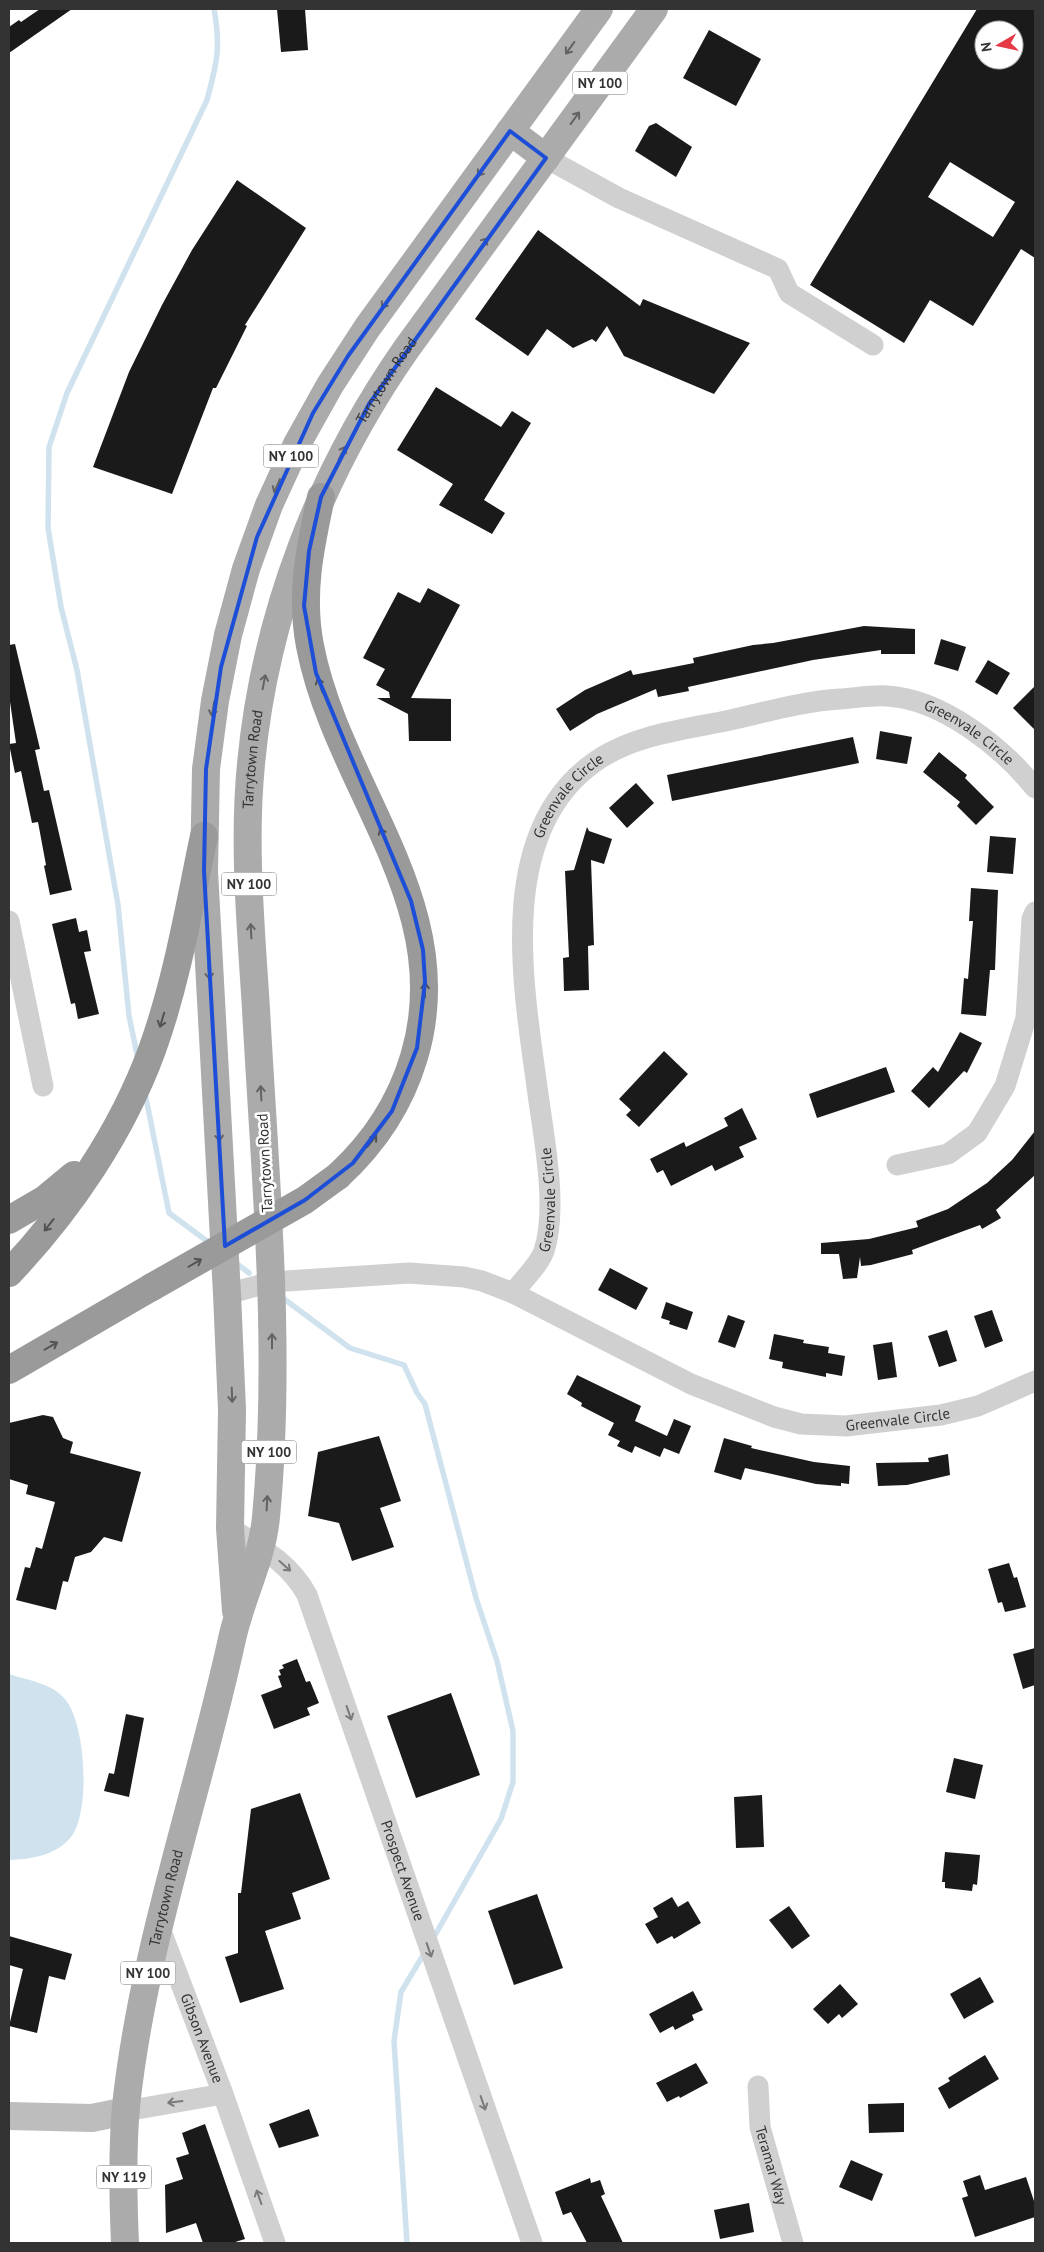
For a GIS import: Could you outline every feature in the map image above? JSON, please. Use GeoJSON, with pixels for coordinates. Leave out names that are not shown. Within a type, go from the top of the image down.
{"type":"FeatureCollection","features":[{"type":"Feature","properties":{"kind":"highway"},"geometry":{"type":"LineString","coordinates":[[9,1370],[305,1200],[338,1176],[374,1139],[399,1097],[417,1048],[423,1016],[425,982],[423,950],[411,901],[325,698],[310,647],[305,615],[304,587],[309,551],[321,497]]}},
{"type":"Feature","properties":{"kind":"highway"},"geometry":{"type":"LineString","coordinates":[[9,1273],[39,1239],[83,1180],[132,1096],[152,1049],[168,1000],[204,836]]}},
{"type":"Feature","properties":{"kind":"highway"},"geometry":{"type":"LineString","coordinates":[[9,1220],[45,1199],[69,1181],[88,1161],[132,1096]]}},
{"type":"Feature","properties":{"kind":"main road","name":"Tarrytown Road"},"geometry":{"type":"LineString","coordinates":[[237,1617],[230,1528],[232,1417],[227,1294],[207,938],[204,836],[210,734],[228,635],[246,569],[283,474],[314,413],[348,356],[599,9]]}},
{"type":"Feature","properties":{"kind":"main road","name":"Tarrytown Road"},"geometry":{"type":"LineString","coordinates":[[125,2243],[126,2111],[140,2012],[159,1926],[237,1617],[261,1549],[266,1518],[272,1399],[271,1282],[249,891],[248,830],[251,763],[261,696],[277,622],[297,558],[321,497],[352,434],[388,375],[654,9]]}},
{"type":"Feature","properties":{"kind":"main road"},"geometry":{"type":"LineString","coordinates":[[510,130],[546,158]]}},
{"type":"Feature","properties":{"kind":"main road"},"geometry":{"type":"LineString","coordinates":[[9,2116],[92,2118],[126,2111]]}},
{"type":"Feature","properties":{"kind":"street"},"geometry":{"type":"LineString","coordinates":[[546,158],[619,198],[778,269],[789,293],[873,345]]}},
{"type":"Feature","properties":{"kind":"street","name":"Greenvale Circle"},"geometry":{"type":"LineString","coordinates":[[513,1293],[544,1252],[551,1200],[525,994],[523,917],[530,855],[553,802],[592,763],[636,741],[674,731],[834,699],[888,696],[932,707],[984,737],[1018,766],[1035,788]]}},
{"type":"Feature","properties":{"kind":"street"},"geometry":{"type":"LineString","coordinates":[[897,1165],[948,1154],[977,1133],[1005,1086],[1026,1018],[1032,919],[1035,912]]}},
{"type":"Feature","properties":{"kind":"street"},"geometry":{"type":"LineString","coordinates":[[9,921],[43,1086]]}},
{"type":"Feature","properties":{"kind":"street","name":"Greenvale Circle"},"geometry":{"type":"LineString","coordinates":[[227,1294],[271,1282],[409,1273],[443,1274],[482,1281],[513,1293],[691,1384],[774,1417],[801,1424],[846,1426],[940,1415],[978,1406],[1035,1381]]}},
{"type":"Feature","properties":{"kind":"street","name":"Prospect Avenue"},"geometry":{"type":"LineString","coordinates":[[230,1528],[285,1565],[300,1581],[315,1614],[532,2243]]}},
{"type":"Feature","properties":{"kind":"street","name":"Gibson Avenue"},"geometry":{"type":"LineString","coordinates":[[159,1926],[223,2094],[275,2243]]}},
{"type":"Feature","properties":{"kind":"street","name":"Teramar Way"},"geometry":{"type":"LineString","coordinates":[[758,2086],[760,2126],[793,2243]]}},
{"type":"Feature","properties":{"kind":"street","name":"Gibson Avenue"},"geometry":{"type":"LineString","coordinates":[[126,2111],[223,2094]]}},
{"type":"Feature","properties":{"kind":"highlighted area"},"geometry":{"type":"Polygon","coordinates":[[[510,131],[546,158],[369,404],[321,497],[309,551],[304,606],[316,673],[411,901],[423,950],[425,982],[417,1048],[392,1111],[353,1163],[305,1200],[225,1246],[204,871],[206,769],[221,667],[257,537],[313,413],[348,356],[510,131]]]}},
{"type":"Feature","properties":{"kind":"water"},"geometry":{"type":"Polygon","coordinates":[[[9,1674],[46,1685],[64,1698],[77,1726],[81,1745],[83,1788],[77,1825],[71,1837],[65,1843],[43,1855],[9,1860],[9,1674]]]}},
{"type":"Feature","properties":{"kind":"building"},"geometry":{"type":"Polygon","coordinates":[[[40,9],[72,9],[9,53],[9,27],[19,20],[21,22],[40,9]]]}},
{"type":"Feature","properties":{"kind":"building"},"geometry":{"type":"Polygon","coordinates":[[[277,9],[305,9],[308,50],[281,52],[277,9]]]}},
{"type":"Feature","properties":{"kind":"building"},"geometry":{"type":"Polygon","coordinates":[[[977,9],[1035,9],[1035,258],[1021,249],[973,326],[930,300],[904,343],[810,285],[977,9]],[[950,162],[928,197],[993,237],[1015,202],[950,162]]]}},
{"type":"Feature","properties":{"kind":"building"},"geometry":{"type":"Polygon","coordinates":[[[709,30],[761,59],[736,106],[683,78],[709,30]]]}},
{"type":"Feature","properties":{"kind":"building"},"geometry":{"type":"Polygon","coordinates":[[[656,123],[692,147],[676,177],[635,151],[649,126],[656,123]]]}},
{"type":"Feature","properties":{"kind":"building"},"geometry":{"type":"Polygon","coordinates":[[[237,180],[306,228],[245,325],[247,326],[216,388],[213,388],[172,494],[93,467],[129,372],[162,305],[192,250],[237,180]]]}},
{"type":"Feature","properties":{"kind":"building"},"geometry":{"type":"Polygon","coordinates":[[[538,230],[640,306],[643,299],[750,343],[714,394],[624,356],[607,326],[596,342],[592,339],[573,348],[547,329],[528,356],[475,319],[538,230]]]}},
{"type":"Feature","properties":{"kind":"building"},"geometry":{"type":"Polygon","coordinates":[[[436,387],[501,427],[512,411],[531,423],[484,500],[505,513],[492,534],[439,505],[453,484],[397,450],[436,387]]]}},
{"type":"Feature","properties":{"kind":"building"},"geometry":{"type":"Polygon","coordinates":[[[428,588],[460,605],[411,698],[451,699],[451,741],[409,741],[408,714],[377,698],[390,698],[389,692],[376,685],[385,669],[363,658],[398,592],[420,603],[428,588]]]}},
{"type":"Feature","properties":{"kind":"building"},"geometry":{"type":"Polygon","coordinates":[[[864,626],[915,629],[915,654],[881,654],[881,650],[813,660],[688,687],[689,691],[658,697],[656,689],[597,714],[570,731],[556,709],[585,690],[631,670],[633,675],[694,663],[693,658],[753,645],[864,626]]]}},
{"type":"Feature","properties":{"kind":"building"},"geometry":{"type":"Polygon","coordinates":[[[941,639],[966,647],[958,671],[934,664],[941,639]]]}},
{"type":"Feature","properties":{"kind":"building"},"geometry":{"type":"Polygon","coordinates":[[[15,644],[40,749],[35,750],[44,791],[49,790],[72,890],[50,895],[38,822],[32,823],[21,771],[15,773],[9,744],[16,743],[9,695],[9,645],[15,644]]]}},
{"type":"Feature","properties":{"kind":"building"},"geometry":{"type":"Polygon","coordinates":[[[988,660],[1010,673],[997,695],[975,682],[988,660]]]}},
{"type":"Feature","properties":{"kind":"building"},"geometry":{"type":"Polygon","coordinates":[[[1035,686],[1035,730],[1013,708],[1035,686]]]}},
{"type":"Feature","properties":{"kind":"building"},"geometry":{"type":"Polygon","coordinates":[[[880,731],[912,737],[907,764],[876,759],[880,731]]]}},
{"type":"Feature","properties":{"kind":"building"},"geometry":{"type":"Polygon","coordinates":[[[853,737],[859,763],[672,801],[667,775],[853,737]]]}},
{"type":"Feature","properties":{"kind":"building"},"geometry":{"type":"Polygon","coordinates":[[[939,752],[967,775],[965,778],[994,807],[976,825],[957,806],[960,802],[923,772],[939,752]]]}},
{"type":"Feature","properties":{"kind":"building"},"geometry":{"type":"Polygon","coordinates":[[[636,783],[654,803],[627,828],[609,808],[636,783]]]}},
{"type":"Feature","properties":{"kind":"building"},"geometry":{"type":"Polygon","coordinates":[[[587,827],[589,831],[612,839],[604,864],[591,860],[594,945],[588,946],[589,990],[564,991],[563,958],[569,957],[565,871],[574,870],[587,827]]]}},
{"type":"Feature","properties":{"kind":"building"},"geometry":{"type":"Polygon","coordinates":[[[990,836],[1016,838],[1013,874],[987,872],[990,836]]]}},
{"type":"Feature","properties":{"kind":"building"},"geometry":{"type":"Polygon","coordinates":[[[971,888],[998,890],[995,970],[990,970],[986,1016],[961,1014],[964,978],[968,979],[973,921],[969,921],[971,888]]]}},
{"type":"Feature","properties":{"kind":"building"},"geometry":{"type":"Polygon","coordinates":[[[76,918],[79,932],[87,930],[91,951],[84,952],[99,1014],[78,1019],[75,1003],[71,1004],[52,924],[76,918]]]}},
{"type":"Feature","properties":{"kind":"building"},"geometry":{"type":"Polygon","coordinates":[[[960,1032],[982,1043],[967,1073],[964,1071],[929,1108],[911,1091],[933,1067],[938,1072],[960,1032]]]}},
{"type":"Feature","properties":{"kind":"building"},"geometry":{"type":"Polygon","coordinates":[[[664,1051],[688,1074],[639,1127],[626,1115],[631,1110],[619,1099],[664,1051]]]}},
{"type":"Feature","properties":{"kind":"building"},"geometry":{"type":"Polygon","coordinates":[[[886,1067],[895,1092],[817,1118],[809,1094],[886,1067]]]}},
{"type":"Feature","properties":{"kind":"building"},"geometry":{"type":"Polygon","coordinates":[[[742,1108],[757,1139],[739,1147],[744,1157],[715,1171],[712,1165],[671,1186],[663,1170],[657,1173],[650,1159],[684,1142],[686,1147],[728,1126],[724,1118],[742,1108]]]}},
{"type":"Feature","properties":{"kind":"building"},"geometry":{"type":"Polygon","coordinates":[[[1035,1131],[1035,1175],[996,1210],[1001,1218],[982,1229],[980,1225],[912,1250],[913,1254],[871,1265],[861,1266],[860,1257],[857,1278],[843,1279],[839,1254],[821,1254],[821,1243],[869,1239],[918,1227],[916,1221],[948,1209],[987,1183],[1012,1160],[1035,1131]]]}},
{"type":"Feature","properties":{"kind":"building"},"geometry":{"type":"Polygon","coordinates":[[[610,1268],[648,1288],[636,1310],[598,1290],[610,1268]]]}},
{"type":"Feature","properties":{"kind":"building"},"geometry":{"type":"Polygon","coordinates":[[[666,1302],[693,1312],[687,1330],[669,1324],[670,1321],[661,1318],[666,1302]]]}},
{"type":"Feature","properties":{"kind":"building"},"geometry":{"type":"Polygon","coordinates":[[[992,1310],[1003,1341],[985,1348],[974,1316],[992,1310]]]}},
{"type":"Feature","properties":{"kind":"building"},"geometry":{"type":"Polygon","coordinates":[[[728,1315],[745,1321],[735,1348],[718,1342],[728,1315]]]}},
{"type":"Feature","properties":{"kind":"building"},"geometry":{"type":"Polygon","coordinates":[[[947,1330],[957,1361],[939,1367],[928,1336],[947,1330]]]}},
{"type":"Feature","properties":{"kind":"building"},"geometry":{"type":"Polygon","coordinates":[[[774,1334],[804,1340],[803,1343],[829,1347],[828,1353],[845,1356],[842,1376],[826,1373],[826,1377],[782,1368],[783,1362],[769,1359],[774,1334]]]}},
{"type":"Feature","properties":{"kind":"building"},"geometry":{"type":"Polygon","coordinates":[[[892,1342],[897,1377],[878,1380],[873,1345],[892,1342]]]}},
{"type":"Feature","properties":{"kind":"building"},"geometry":{"type":"Polygon","coordinates":[[[577,1375],[641,1406],[635,1421],[667,1436],[674,1419],[691,1426],[679,1454],[664,1448],[660,1457],[635,1446],[632,1453],[617,1446],[620,1441],[608,1435],[614,1423],[581,1406],[582,1403],[567,1394],[577,1375]]]}},
{"type":"Feature","properties":{"kind":"building"},"geometry":{"type":"Polygon","coordinates":[[[43,1415],[53,1417],[63,1438],[73,1442],[70,1453],[141,1472],[122,1542],[104,1537],[91,1552],[75,1557],[68,1582],[63,1581],[56,1610],[16,1600],[25,1567],[30,1568],[36,1547],[42,1549],[55,1502],[26,1494],[28,1485],[9,1479],[9,1423],[43,1415]]]}},
{"type":"Feature","properties":{"kind":"building"},"geometry":{"type":"Polygon","coordinates":[[[379,1436],[401,1501],[380,1508],[394,1547],[352,1561],[339,1523],[308,1516],[318,1452],[379,1436]]]}},
{"type":"Feature","properties":{"kind":"building"},"geometry":{"type":"Polygon","coordinates":[[[724,1438],[752,1446],[751,1448],[814,1462],[850,1466],[849,1484],[841,1483],[841,1486],[816,1484],[745,1468],[741,1480],[714,1472],[724,1438]]]}},
{"type":"Feature","properties":{"kind":"building"},"geometry":{"type":"Polygon","coordinates":[[[948,1454],[950,1475],[907,1485],[878,1486],[876,1463],[929,1462],[928,1458],[948,1454]]]}},
{"type":"Feature","properties":{"kind":"building"},"geometry":{"type":"Polygon","coordinates":[[[1009,1563],[1014,1578],[1017,1577],[1026,1607],[1005,1612],[1002,1602],[998,1603],[988,1569],[1009,1563]]]}},
{"type":"Feature","properties":{"kind":"building"},"geometry":{"type":"Polygon","coordinates":[[[1035,1648],[1035,1685],[1023,1689],[1013,1654],[1035,1648]]]}},
{"type":"Feature","properties":{"kind":"building"},"geometry":{"type":"Polygon","coordinates":[[[297,1659],[306,1682],[310,1681],[319,1703],[307,1708],[310,1715],[274,1729],[261,1695],[282,1687],[278,1676],[281,1675],[279,1670],[284,1668],[282,1665],[297,1659]]]}},
{"type":"Feature","properties":{"kind":"building"},"geometry":{"type":"Polygon","coordinates":[[[451,1693],[480,1775],[416,1798],[387,1716],[451,1693]]]}},
{"type":"Feature","properties":{"kind":"building"},"geometry":{"type":"Polygon","coordinates":[[[126,1714],[144,1718],[129,1797],[104,1791],[109,1773],[114,1774],[126,1714]]]}},
{"type":"Feature","properties":{"kind":"building"},"geometry":{"type":"Polygon","coordinates":[[[954,1758],[983,1765],[975,1799],[946,1792],[954,1758]]]}},
{"type":"Feature","properties":{"kind":"building"},"geometry":{"type":"Polygon","coordinates":[[[300,1793],[330,1879],[292,1893],[301,1919],[265,1931],[284,1989],[240,2003],[225,1957],[238,1953],[238,1893],[241,1893],[251,1809],[300,1793]]]}},
{"type":"Feature","properties":{"kind":"building"},"geometry":{"type":"Polygon","coordinates":[[[762,1795],[764,1847],[736,1848],[734,1797],[762,1795]]]}},
{"type":"Feature","properties":{"kind":"building"},"geometry":{"type":"Polygon","coordinates":[[[945,1852],[980,1855],[977,1885],[973,1884],[972,1891],[945,1888],[945,1882],[942,1882],[945,1852]]]}},
{"type":"Feature","properties":{"kind":"building"},"geometry":{"type":"Polygon","coordinates":[[[537,1894],[563,1968],[514,1985],[488,1911],[537,1894]]]}},
{"type":"Feature","properties":{"kind":"building"},"geometry":{"type":"Polygon","coordinates":[[[672,1897],[678,1907],[688,1901],[701,1923],[674,1939],[672,1936],[657,1944],[645,1924],[658,1917],[653,1908],[672,1897]]]}},
{"type":"Feature","properties":{"kind":"building"},"geometry":{"type":"Polygon","coordinates":[[[789,1906],[810,1936],[792,1949],[769,1920],[789,1906]]]}},
{"type":"Feature","properties":{"kind":"building"},"geometry":{"type":"Polygon","coordinates":[[[9,1936],[72,1954],[65,1980],[49,1976],[37,2033],[9,2026],[23,1969],[9,1965],[9,1936]]]}},
{"type":"Feature","properties":{"kind":"building"},"geometry":{"type":"Polygon","coordinates":[[[980,1977],[994,2002],[964,2019],[950,1994],[980,1977]]]}},
{"type":"Feature","properties":{"kind":"building"},"geometry":{"type":"Polygon","coordinates":[[[840,1984],[858,2004],[842,2018],[839,2014],[828,2024],[813,2009],[840,1984]]]}},
{"type":"Feature","properties":{"kind":"building"},"geometry":{"type":"Polygon","coordinates":[[[693,1991],[703,2010],[692,2015],[694,2020],[675,2030],[673,2026],[660,2033],[649,2014],[693,1991]]]}},
{"type":"Feature","properties":{"kind":"building"},"geometry":{"type":"Polygon","coordinates":[[[985,2055],[999,2079],[949,2109],[938,2088],[950,2081],[948,2078],[985,2055]]]}},
{"type":"Feature","properties":{"kind":"building"},"geometry":{"type":"Polygon","coordinates":[[[696,2063],[708,2083],[680,2098],[679,2096],[667,2102],[656,2083],[696,2063]]]}},
{"type":"Feature","properties":{"kind":"building"},"geometry":{"type":"Polygon","coordinates":[[[904,2103],[904,2132],[869,2133],[868,2104],[904,2103]]]}},
{"type":"Feature","properties":{"kind":"building"},"geometry":{"type":"Polygon","coordinates":[[[309,2109],[319,2136],[279,2148],[269,2124],[309,2109]]]}},
{"type":"Feature","properties":{"kind":"building"},"geometry":{"type":"Polygon","coordinates":[[[205,2124],[245,2239],[232,2243],[203,2243],[196,2223],[166,2233],[165,2185],[183,2179],[176,2158],[189,2154],[182,2133],[205,2124]]]}},
{"type":"Feature","properties":{"kind":"building"},"geometry":{"type":"Polygon","coordinates":[[[851,2160],[883,2174],[872,2201],[839,2187],[851,2160]]]}},
{"type":"Feature","properties":{"kind":"building"},"geometry":{"type":"Polygon","coordinates":[[[980,2175],[985,2190],[1026,2177],[1035,2204],[1035,2217],[975,2237],[962,2198],[968,2196],[963,2181],[980,2175]]]}},
{"type":"Feature","properties":{"kind":"building"},"geometry":{"type":"Polygon","coordinates":[[[590,2178],[591,2183],[600,2180],[605,2194],[601,2196],[623,2243],[587,2243],[571,2212],[563,2215],[555,2192],[590,2178]]]}},
{"type":"Feature","properties":{"kind":"building"},"geometry":{"type":"Polygon","coordinates":[[[749,2203],[754,2232],[720,2239],[714,2210],[749,2203]]]}},
{"type":"Feature","properties":{"kind":"waterway"},"geometry":{"type":"LineString","coordinates":[[138,1059],[129,1016],[118,905],[77,670],[61,607],[48,528],[49,447],[67,393],[207,100],[217,55],[214,9]]}},
{"type":"Feature","properties":{"kind":"waterway"},"geometry":{"type":"LineString","coordinates":[[145,1093],[169,1213],[211,1244]]}},
{"type":"Feature","properties":{"kind":"waterway"},"geometry":{"type":"LineString","coordinates":[[236,1263],[249,1273]]}},
{"type":"Feature","properties":{"kind":"waterway"},"geometry":{"type":"LineString","coordinates":[[280,1296],[350,1348],[404,1365],[417,1393],[425,1404],[476,1598],[497,1661],[513,1731],[513,1782],[501,1819],[434,1937]]}},
{"type":"Feature","properties":{"kind":"waterway"},"geometry":{"type":"LineString","coordinates":[[407,2243],[394,2041],[401,1992],[422,1957]]}}]}
